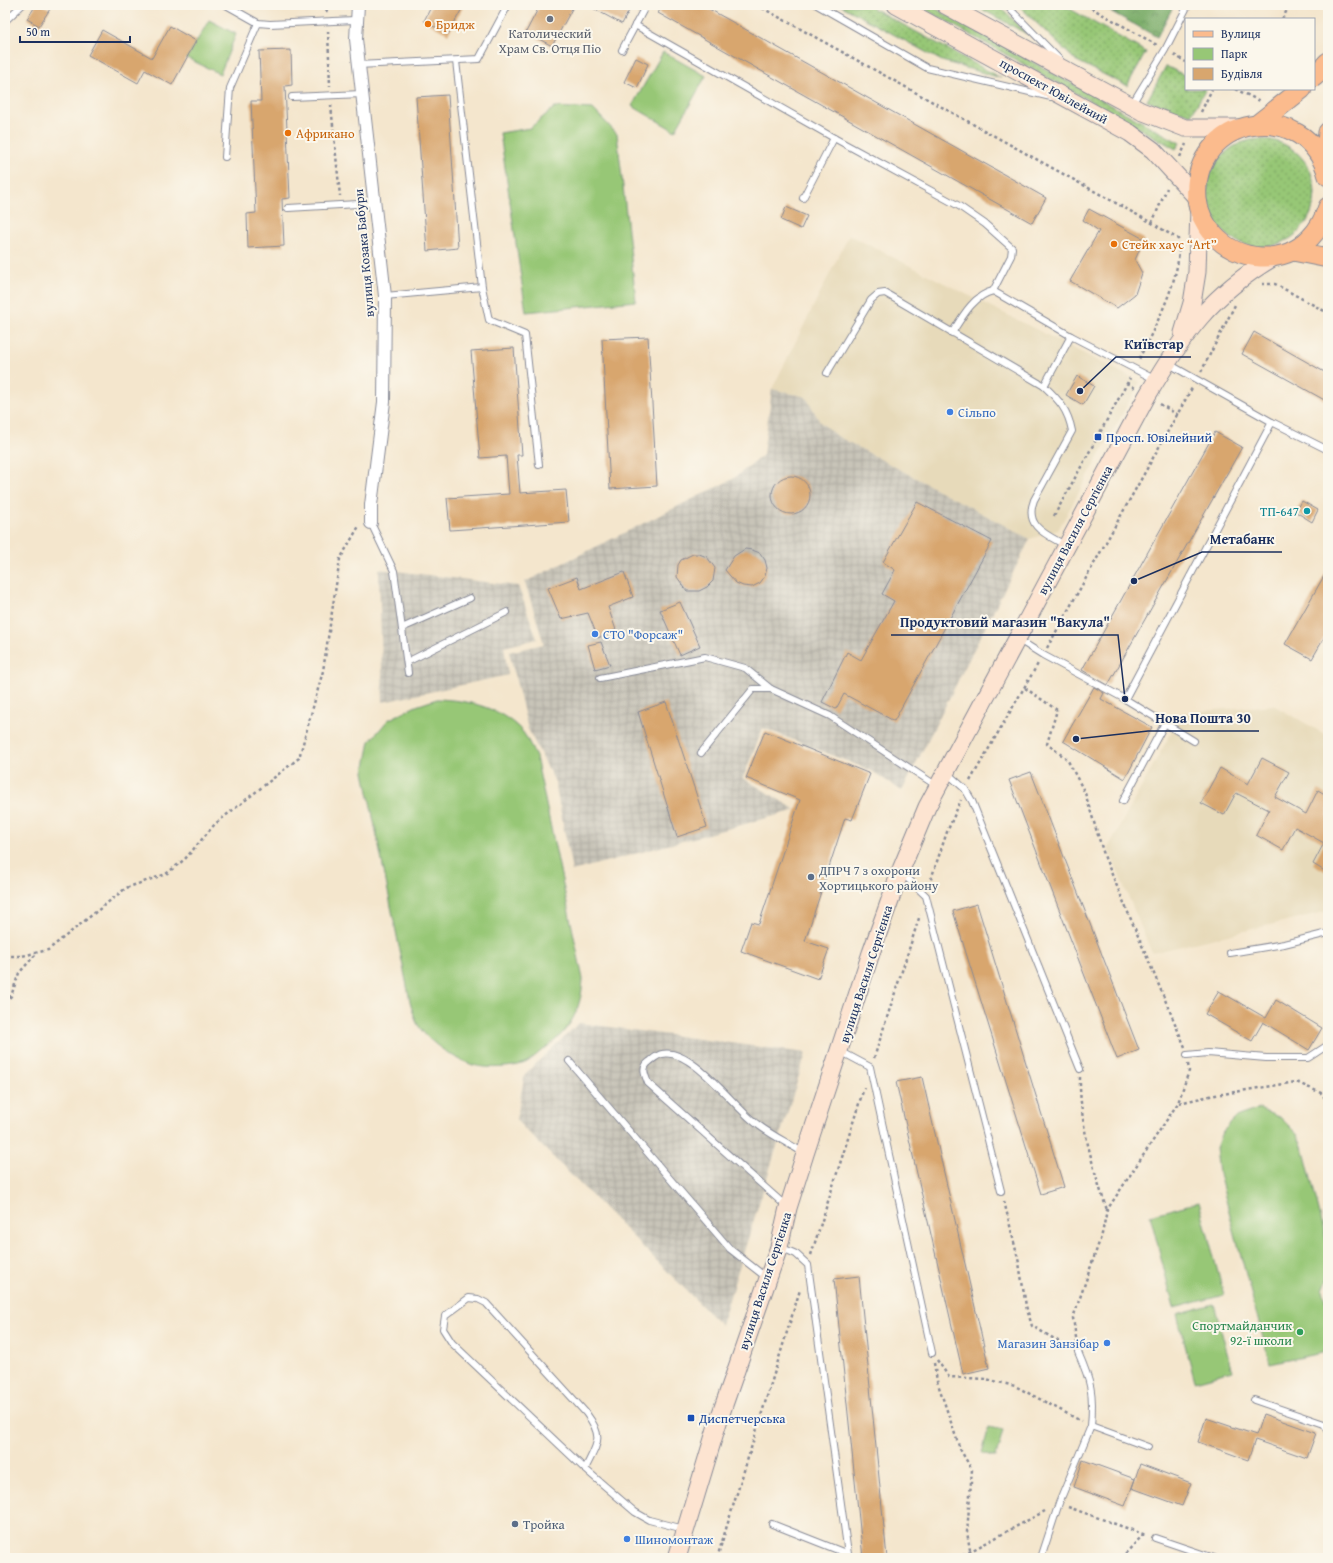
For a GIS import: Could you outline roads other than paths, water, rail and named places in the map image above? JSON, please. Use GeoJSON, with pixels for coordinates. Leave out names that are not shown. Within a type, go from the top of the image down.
{"type":"FeatureCollection","features":[{"type":"Feature","properties":{"kind":"main road","name":"проспект Ювілейний"},"geometry":{"type":"LineString","coordinates":[[896,5],[1130,133],[1153,150],[1173,172],[1198,204]]}},
{"type":"Feature","properties":{"kind":"main road","name":"проспект Ювілейний"},"geometry":{"type":"LineString","coordinates":[[945,5],[1148,114],[1185,128],[1239,128]]}},
{"type":"Feature","properties":{"kind":"main road"},"geometry":{"type":"LineString","coordinates":[[1315,76],[1328,62]]}},
{"type":"Feature","properties":{"kind":"main road"},"geometry":{"type":"LineString","coordinates":[[1259,123],[1301,90]]}},
{"type":"Feature","properties":{"kind":"main road"},"geometry":{"type":"LineString","coordinates":[[1326,170],[1314,146],[1298,133],[1280,125],[1259,123],[1239,128],[1220,139],[1206,156],[1198,176],[1198,204],[1207,226],[1219,241],[1236,252],[1254,257],[1274,257],[1293,250],[1310,239],[1322,223],[1328,207]]}},
{"type":"Feature","properties":{"kind":"main road"},"geometry":{"type":"LineString","coordinates":[[1326,170],[1328,132]]}},
{"type":"Feature","properties":{"kind":"main road","name":"вулиця Василя Сергієнка"},"geometry":{"type":"LineString","coordinates":[[1182,339],[1192,303],[1197,272],[1198,204]]}},
{"type":"Feature","properties":{"kind":"main road"},"geometry":{"type":"LineString","coordinates":[[1293,250],[1328,258]]}},
{"type":"Feature","properties":{"kind":"main road","name":"вулиця Василя Сергієнка"},"geometry":{"type":"LineString","coordinates":[[677,1558],[719,1419],[779,1247],[788,1208],[871,953],[900,872],[927,808],[1156,380],[1182,339],[1206,310],[1227,289],[1247,273],[1274,257]]}},
{"type":"Feature","properties":{"kind":"street","name":"вулиця Козака Бабури"},"geometry":{"type":"LineString","coordinates":[[358,5],[355,20],[358,65],[385,296],[384,402],[371,505],[371,523]]}},
{"type":"Feature","properties":{"kind":"lane"},"geometry":{"type":"LineString","coordinates":[[5,21],[22,5]]}},
{"type":"Feature","properties":{"kind":"lane"},"geometry":{"type":"LineString","coordinates":[[226,5],[258,23],[270,24],[355,20]]}},
{"type":"Feature","properties":{"kind":"lane"},"geometry":{"type":"LineString","coordinates":[[358,65],[479,59],[508,5]]}},
{"type":"Feature","properties":{"kind":"lane"},"geometry":{"type":"LineString","coordinates":[[622,50],[646,5]]}},
{"type":"Feature","properties":{"kind":"lane"},"geometry":{"type":"LineString","coordinates":[[817,5],[927,68],[1076,103]]}},
{"type":"Feature","properties":{"kind":"lane"},"geometry":{"type":"LineString","coordinates":[[1006,5],[1076,76]]}},
{"type":"Feature","properties":{"kind":"lane"},"geometry":{"type":"LineString","coordinates":[[1132,106],[1165,50],[1188,5]]}},
{"type":"Feature","properties":{"kind":"lane"},"geometry":{"type":"LineString","coordinates":[[225,157],[230,88],[258,23]]}},
{"type":"Feature","properties":{"kind":"lane"},"geometry":{"type":"LineString","coordinates":[[635,25],[834,138],[959,206],[985,224],[1008,244],[1012,248],[1011,256],[994,291],[983,295],[965,311],[952,333]]}},
{"type":"Feature","properties":{"kind":"lane"},"geometry":{"type":"LineString","coordinates":[[456,61],[482,287],[489,320],[525,334],[538,465]]}},
{"type":"Feature","properties":{"kind":"lane"},"geometry":{"type":"LineString","coordinates":[[292,97],[362,94]]}},
{"type":"Feature","properties":{"kind":"lane"},"geometry":{"type":"LineString","coordinates":[[802,198],[834,138]]}},
{"type":"Feature","properties":{"kind":"lane"},"geometry":{"type":"LineString","coordinates":[[288,208],[375,203]]}},
{"type":"Feature","properties":{"kind":"lane"},"geometry":{"type":"LineString","coordinates":[[385,296],[482,287]]}},
{"type":"Feature","properties":{"kind":"lane"},"geometry":{"type":"LineString","coordinates":[[994,291],[1071,336],[1156,380]]}},
{"type":"Feature","properties":{"kind":"lane"},"geometry":{"type":"LineString","coordinates":[[827,373],[871,300],[878,294],[885,293],[1044,386],[1059,400],[1066,410],[1072,431],[1034,500],[1030,510],[1031,518],[1048,536],[1066,546]]}},
{"type":"Feature","properties":{"kind":"lane"},"geometry":{"type":"LineString","coordinates":[[1044,386],[1071,336]]}},
{"type":"Feature","properties":{"kind":"lane"},"geometry":{"type":"LineString","coordinates":[[1167,363],[1272,422],[1328,450]]}},
{"type":"Feature","properties":{"kind":"lane"},"geometry":{"type":"LineString","coordinates":[[1125,699],[1272,422]]}},
{"type":"Feature","properties":{"kind":"lane"},"geometry":{"type":"LineString","coordinates":[[371,523],[394,571],[408,674]]}},
{"type":"Feature","properties":{"kind":"lane"},"geometry":{"type":"LineString","coordinates":[[402,628],[470,598]]}},
{"type":"Feature","properties":{"kind":"lane"},"geometry":{"type":"LineString","coordinates":[[407,662],[507,612]]}},
{"type":"Feature","properties":{"kind":"lane"},"geometry":{"type":"LineString","coordinates":[[1017,638],[1043,655],[1125,699],[1194,741]]}},
{"type":"Feature","properties":{"kind":"lane"},"geometry":{"type":"LineString","coordinates":[[600,678],[705,657],[745,668],[771,689],[830,716],[942,780],[965,789],[1080,1069]]}},
{"type":"Feature","properties":{"kind":"lane"},"geometry":{"type":"LineString","coordinates":[[701,753],[753,689],[771,689]]}},
{"type":"Feature","properties":{"kind":"lane"},"geometry":{"type":"LineString","coordinates":[[1123,801],[1164,724]]}},
{"type":"Feature","properties":{"kind":"lane"},"geometry":{"type":"LineString","coordinates":[[900,872],[926,896],[1001,1191]]}},
{"type":"Feature","properties":{"kind":"lane"},"geometry":{"type":"LineString","coordinates":[[1230,953],[1284,944],[1328,933]]}},
{"type":"Feature","properties":{"kind":"lane"},"geometry":{"type":"LineString","coordinates":[[1187,1055],[1208,1053],[1266,1058],[1308,1058],[1328,1045]]}},
{"type":"Feature","properties":{"kind":"lane"},"geometry":{"type":"LineString","coordinates":[[840,1051],[870,1068],[932,1352]]}},
{"type":"Feature","properties":{"kind":"lane"},"geometry":{"type":"LineString","coordinates":[[788,1208],[648,1083],[643,1071],[645,1065],[663,1053],[677,1056],[704,1071],[756,1124],[805,1154]]}},
{"type":"Feature","properties":{"kind":"lane"},"geometry":{"type":"LineString","coordinates":[[569,1061],[730,1248],[768,1279]]}},
{"type":"Feature","properties":{"kind":"lane"},"geometry":{"type":"LineString","coordinates":[[772,1524],[848,1554],[808,1265],[796,1254],[779,1247]]}},
{"type":"Feature","properties":{"kind":"lane"},"geometry":{"type":"LineString","coordinates":[[585,1469],[599,1441],[596,1426],[586,1413],[486,1303],[478,1299],[469,1298],[445,1316],[443,1328],[452,1343],[585,1469],[634,1512],[649,1520],[686,1529]]}},
{"type":"Feature","properties":{"kind":"lane"},"geometry":{"type":"LineString","coordinates":[[1041,1558],[1059,1503],[1091,1426],[1092,1391],[1090,1380],[1078,1352]]}},
{"type":"Feature","properties":{"kind":"lane"},"geometry":{"type":"LineString","coordinates":[[1254,1400],[1324,1424],[1328,1430]]}},
{"type":"Feature","properties":{"kind":"lane"},"geometry":{"type":"LineString","coordinates":[[1091,1426],[1148,1446]]}},
{"type":"Feature","properties":{"kind":"lane"},"geometry":{"type":"LineString","coordinates":[[1155,1538],[1214,1558]]}},
{"type":"Feature","properties":{"kind":"place","name":"Католический Храм Св. Отця Піо"},"geometry":{"type":"Point","coordinates":[550,19]}},
{"type":"Feature","properties":{"kind":"place","name":"Бридж"},"geometry":{"type":"Point","coordinates":[428,24]}},
{"type":"Feature","properties":{"kind":"place","name":"Африкано"},"geometry":{"type":"Point","coordinates":[288,133]}},
{"type":"Feature","properties":{"kind":"place","name":"Стейк хаус “Art”"},"geometry":{"type":"Point","coordinates":[1114,244]}},
{"type":"Feature","properties":{"kind":"place","name":"Київстар"},"geometry":{"type":"Point","coordinates":[1080,391]}},
{"type":"Feature","properties":{"kind":"place","name":"Сільпо"},"geometry":{"type":"Point","coordinates":[950,412]}},
{"type":"Feature","properties":{"kind":"place","name":"Просп. Ювілейний"},"geometry":{"type":"Point","coordinates":[1098,437]}},
{"type":"Feature","properties":{"kind":"place","name":"ТП-647"},"geometry":{"type":"Point","coordinates":[1307,511]}},
{"type":"Feature","properties":{"kind":"place","name":"Метабанк"},"geometry":{"type":"Point","coordinates":[1134,581]}},
{"type":"Feature","properties":{"kind":"place","name":"СТО \"Форсаж\""},"geometry":{"type":"Point","coordinates":[595,634]}},
{"type":"Feature","properties":{"kind":"place","name":"Продуктовий магазин \"Вакула\""},"geometry":{"type":"Point","coordinates":[1125,699]}},
{"type":"Feature","properties":{"kind":"place","name":"Нова Пошта 30"},"geometry":{"type":"Point","coordinates":[1076,739]}},
{"type":"Feature","properties":{"kind":"place","name":"ДПРЧ 7 з охорони Хортицького району"},"geometry":{"type":"Point","coordinates":[811,877]}},
{"type":"Feature","properties":{"kind":"place","name":"Спортмайданчик 92-ї школи"},"geometry":{"type":"Point","coordinates":[1300,1332]}},
{"type":"Feature","properties":{"kind":"place","name":"Магазин Занзібар"},"geometry":{"type":"Point","coordinates":[1107,1343]}},
{"type":"Feature","properties":{"kind":"place","name":"Диспетчерська"},"geometry":{"type":"Point","coordinates":[691,1418]}},
{"type":"Feature","properties":{"kind":"place","name":"Тройка"},"geometry":{"type":"Point","coordinates":[515,1524]}},
{"type":"Feature","properties":{"kind":"place","name":"Шиномонтаж"},"geometry":{"type":"Point","coordinates":[627,1539]}}]}
